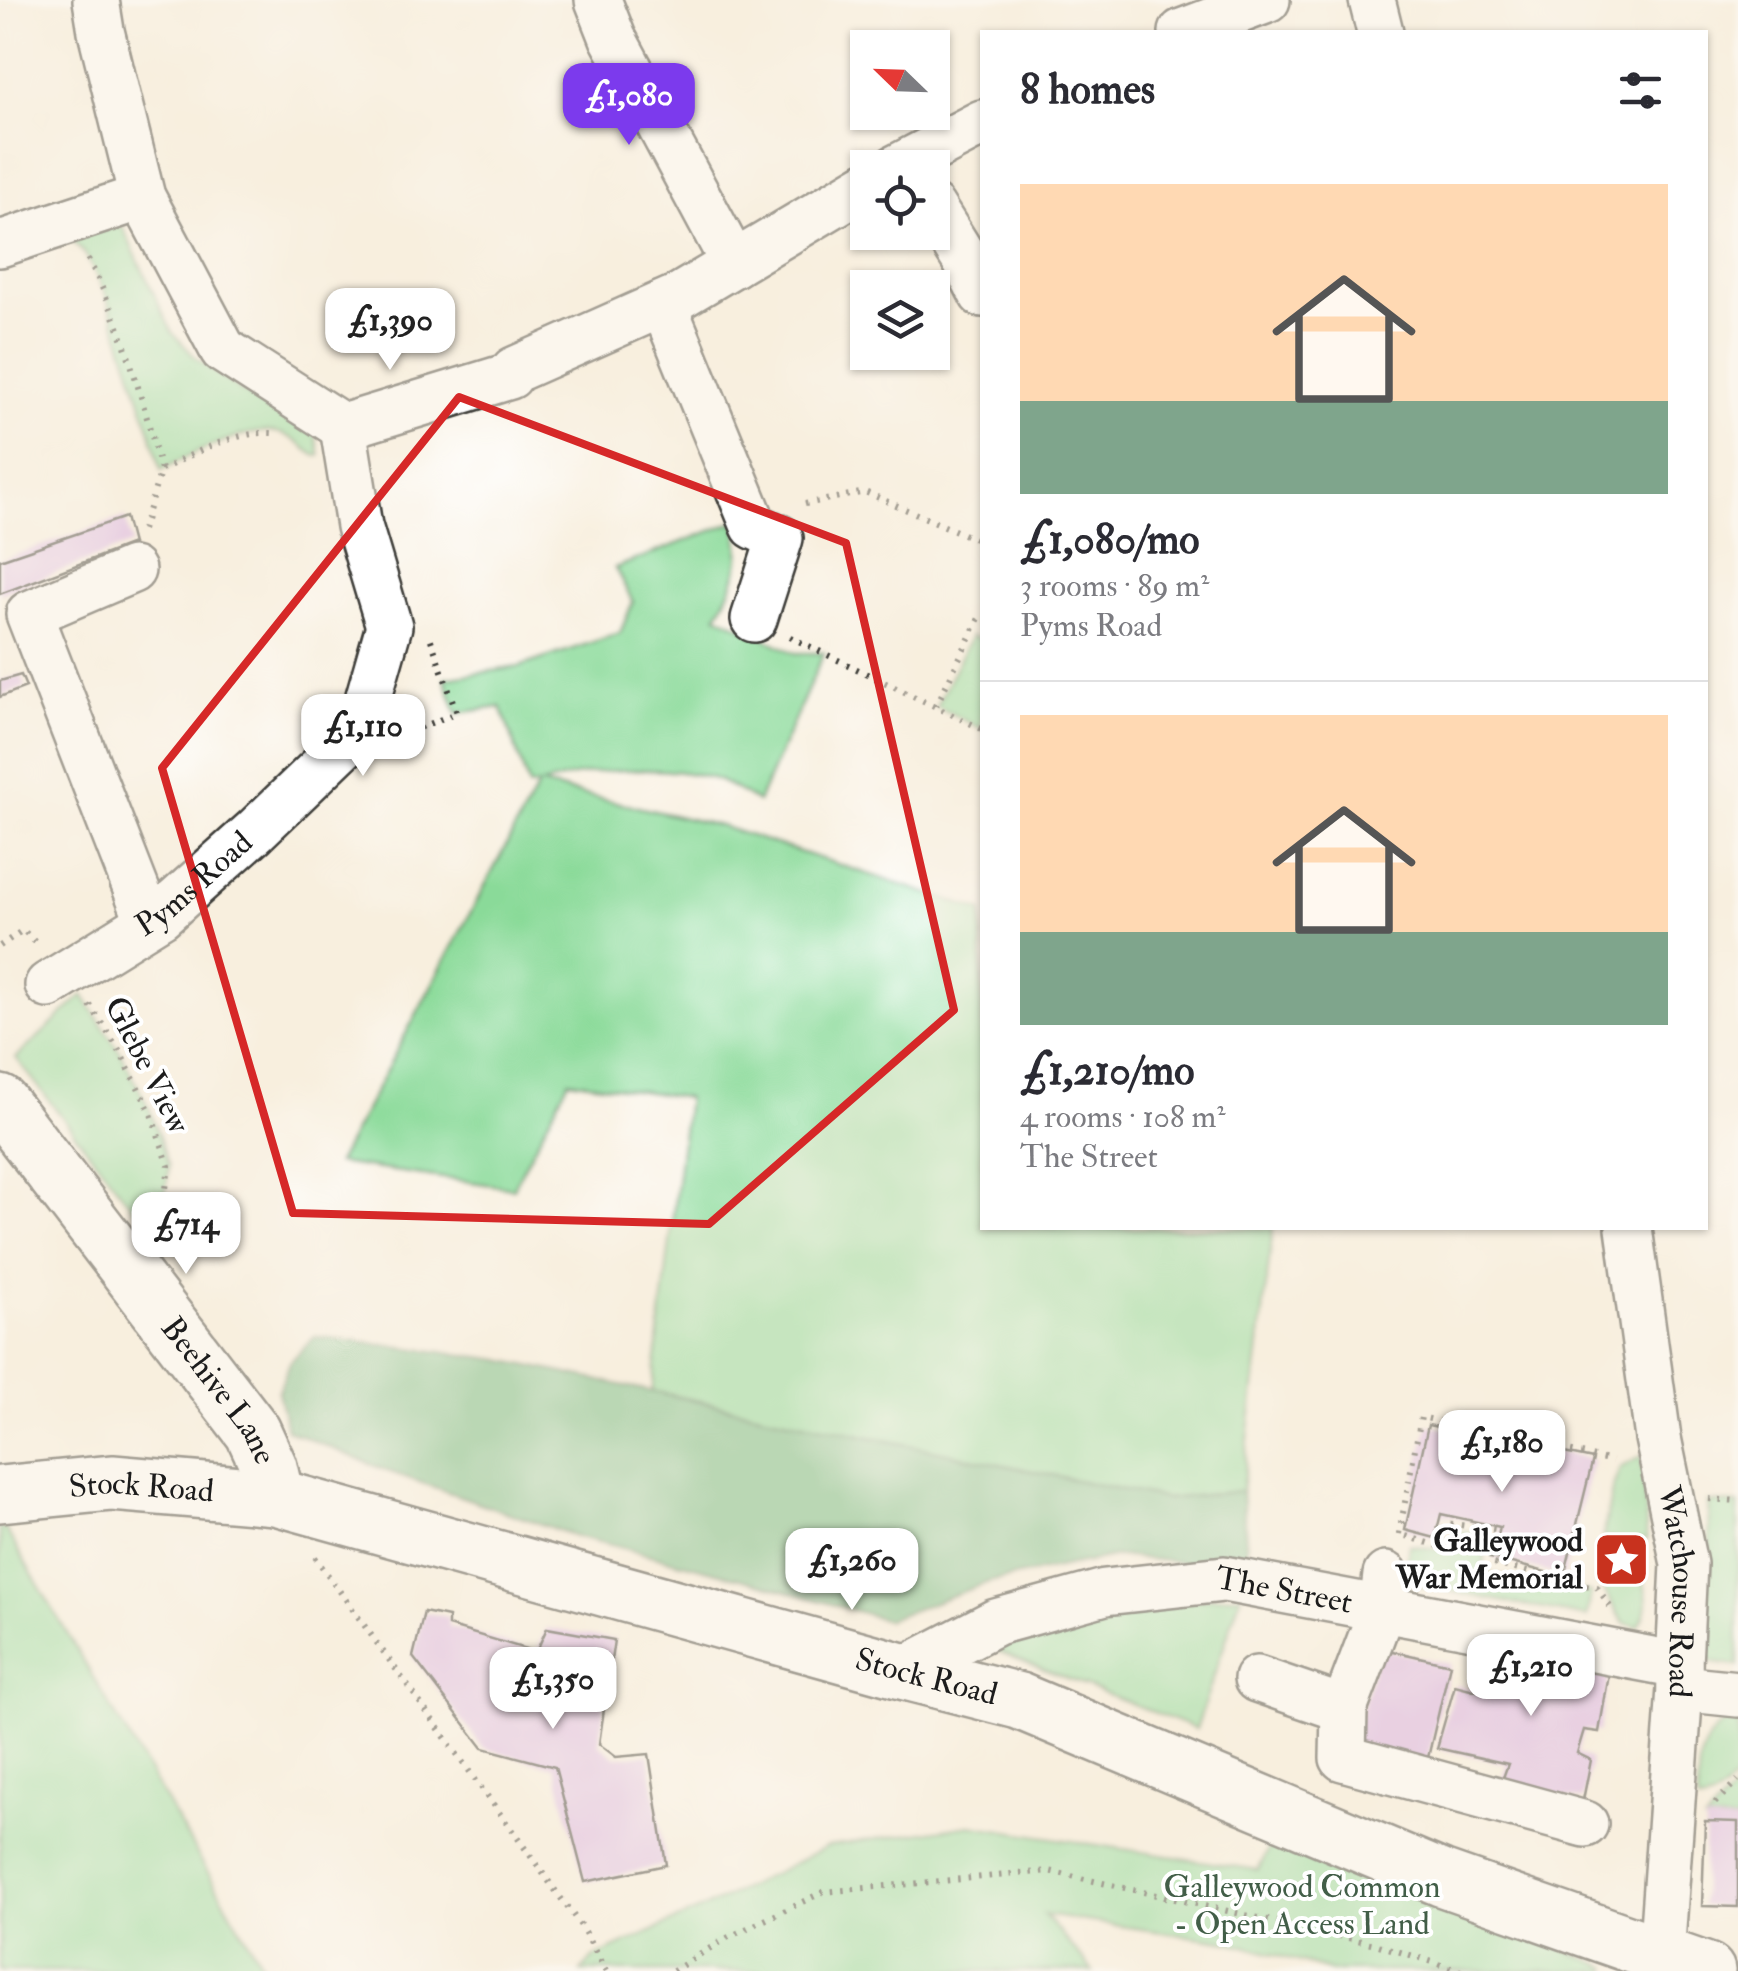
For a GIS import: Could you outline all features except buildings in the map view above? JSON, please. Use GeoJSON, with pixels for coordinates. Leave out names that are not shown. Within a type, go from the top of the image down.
{"type":"FeatureCollection","features":[{"type":"Feature","properties":{"kind":"main road","name":"Beehive Lane"},"geometry":{"type":"LineString","coordinates":[[0,1103],[252,1432],[269,1468],[276,1498]]}},
{"type":"Feature","properties":{"kind":"main road","name":"Stock Road"},"geometry":{"type":"LineString","coordinates":[[0,1494],[112,1483],[276,1498],[1019,1701],[1441,1878],[1676,1966]]}},
{"type":"Feature","properties":{"kind":"street"},"geometry":{"type":"LineString","coordinates":[[96,0],[142,196],[224,350],[343,427],[510,376],[514,370],[663,304],[850,196]]}},
{"type":"Feature","properties":{"kind":"street"},"geometry":{"type":"LineString","coordinates":[[598,0],[612,38],[734,264]]}},
{"type":"Feature","properties":{"kind":"street"},"geometry":{"type":"LineString","coordinates":[[1187,30],[1267,0]]}},
{"type":"Feature","properties":{"kind":"street"},"geometry":{"type":"LineString","coordinates":[[1372,0],[1380,30]]}},
{"type":"Feature","properties":{"kind":"street"},"geometry":{"type":"LineString","coordinates":[[931,150],[980,123]]}},
{"type":"Feature","properties":{"kind":"street"},"geometry":{"type":"LineString","coordinates":[[0,244],[142,196]]}},
{"type":"Feature","properties":{"kind":"street"},"geometry":{"type":"LineString","coordinates":[[950,236],[980,290]]}},
{"type":"Feature","properties":{"kind":"street"},"geometry":{"type":"LineString","coordinates":[[663,304],[754,526],[789,522],[754,619]]}},
{"type":"Feature","properties":{"kind":"street","name":"Pyms Road"},"geometry":{"type":"LineString","coordinates":[[56,980],[162,915],[359,731],[389,626],[360,526],[343,427]]}},
{"type":"Feature","properties":{"kind":"street"},"geometry":{"type":"LineString","coordinates":[[132,570],[29,614],[149,922]]}},
{"type":"Feature","properties":{"kind":"street","name":"Watchouse Road"},"geometry":{"type":"LineString","coordinates":[[1630,1230],[1658,1438],[1684,1564],[1676,1966]]}},
{"type":"Feature","properties":{"kind":"street","name":"The Street"},"geometry":{"type":"LineString","coordinates":[[902,1671],[996,1622],[1104,1592],[1224,1579],[1384,1592],[1738,1694]]}},
{"type":"Feature","properties":{"kind":"street"},"geometry":{"type":"LineString","coordinates":[[1384,1592],[1344,1708],[1344,1758],[1585,1824]]}},
{"type":"Feature","properties":{"kind":"street"},"geometry":{"type":"LineString","coordinates":[[1257,1679],[1344,1708]]}},
{"type":"Feature","properties":{"kind":"path"},"geometry":{"type":"LineString","coordinates":[[50,227],[86,254],[106,292],[161,470],[132,570]]}},
{"type":"Feature","properties":{"kind":"path"},"geometry":{"type":"LineString","coordinates":[[161,470],[253,432],[282,434]]}},
{"type":"Feature","properties":{"kind":"path"},"geometry":{"type":"LineString","coordinates":[[789,522],[865,492],[980,541]]}},
{"type":"Feature","properties":{"kind":"path"},"geometry":{"type":"LineString","coordinates":[[936,706],[980,616]]}},
{"type":"Feature","properties":{"kind":"path"},"geometry":{"type":"LineString","coordinates":[[754,619],[980,728]]}},
{"type":"Feature","properties":{"kind":"path"},"geometry":{"type":"LineString","coordinates":[[424,620],[457,713]]}},
{"type":"Feature","properties":{"kind":"path"},"geometry":{"type":"LineString","coordinates":[[971,636],[980,640]]}},
{"type":"Feature","properties":{"kind":"path","name":"Glebe View"},"geometry":{"type":"LineString","coordinates":[[0,946],[24,930],[56,980],[83,995],[120,1052],[150,1110],[169,1166],[164,1204],[116,1255]]}},
{"type":"Feature","properties":{"kind":"path"},"geometry":{"type":"LineString","coordinates":[[1612,1461],[1421,1417],[1399,1534],[1439,1546],[1446,1523],[1496,1530],[1490,1563],[1597,1587],[1615,1614]]}},
{"type":"Feature","properties":{"kind":"path"},"geometry":{"type":"LineString","coordinates":[[276,1498],[581,1926],[606,1971]]}},
{"type":"Feature","properties":{"kind":"path"},"geometry":{"type":"LineString","coordinates":[[1704,1499],[1738,1500]]}},
{"type":"Feature","properties":{"kind":"path"},"geometry":{"type":"LineString","coordinates":[[673,1971],[725,1940],[823,1892],[1050,1871],[1375,1944],[1461,1971]]}},
{"type":"Feature","properties":{"kind":"highlighted area"},"geometry":{"type":"Polygon","coordinates":[[[459,397],[846,543],[954,1010],[709,1224],[293,1213],[162,768],[459,397]]]}},
{"type":"Feature","properties":{"kind":"green space"},"geometry":{"type":"Polygon","coordinates":[[[122,226],[172,332],[197,359],[244,393],[308,420],[320,456],[283,434],[254,433],[220,442],[161,470],[105,292],[85,254],[67,236],[122,226]]]}},
{"type":"Feature","properties":{"kind":"green space"},"geometry":{"type":"Polygon","coordinates":[[[734,522],[739,547],[737,570],[717,615],[795,653],[824,653],[758,802],[714,779],[668,771],[602,772],[542,785],[720,826],[980,910],[980,1230],[1273,1230],[1242,1491],[1167,1499],[652,1391],[687,1098],[569,1080],[513,1188],[337,1163],[538,786],[529,787],[501,707],[457,713],[445,678],[519,667],[620,633],[633,602],[615,568],[734,522]]]}},
{"type":"Feature","properties":{"kind":"green space"},"geometry":{"type":"Polygon","coordinates":[[[971,636],[980,640],[980,728],[936,706],[971,636]]]}},
{"type":"Feature","properties":{"kind":"green space"},"geometry":{"type":"Polygon","coordinates":[[[83,995],[120,1052],[150,1110],[169,1166],[164,1204],[147,1226],[16,1058],[83,995]]]}},
{"type":"Feature","properties":{"kind":"green space"},"geometry":{"type":"Polygon","coordinates":[[[315,1336],[497,1359],[1167,1499],[1242,1491],[1248,1565],[1117,1556],[989,1582],[886,1620],[575,1536],[387,1471],[287,1430],[278,1392],[290,1362],[315,1336]]]}},
{"type":"Feature","properties":{"kind":"green space"},"geometry":{"type":"Polygon","coordinates":[[[1642,1456],[1647,1540],[1603,1538],[1620,1468],[1642,1456]]]}},
{"type":"Feature","properties":{"kind":"green space"},"geometry":{"type":"Polygon","coordinates":[[[1708,1502],[1738,1504],[1738,1666],[1713,1662],[1702,1652],[1710,1565],[1708,1502]]]}},
{"type":"Feature","properties":{"kind":"green space"},"geometry":{"type":"Polygon","coordinates":[[[0,1528],[5,1528],[266,1971],[0,1971],[0,1528]]]}},
{"type":"Feature","properties":{"kind":"green space"},"geometry":{"type":"Polygon","coordinates":[[[1455,1530],[1487,1535],[1483,1572],[1591,1593],[1587,1617],[1404,1583],[1409,1545],[1449,1551],[1455,1530]]]}},
{"type":"Feature","properties":{"kind":"green space"},"geometry":{"type":"Polygon","coordinates":[[[1596,1578],[1643,1581],[1647,1605],[1638,1627],[1624,1623],[1596,1578]]]}},
{"type":"Feature","properties":{"kind":"green space"},"geometry":{"type":"Polygon","coordinates":[[[1241,1595],[1196,1729],[977,1643],[1021,1617],[1241,1595]]]}},
{"type":"Feature","properties":{"kind":"green space"},"geometry":{"type":"Polygon","coordinates":[[[1738,1718],[1738,1775],[1715,1798],[1698,1802],[1699,1763],[1708,1740],[1725,1723],[1738,1718]]]}},
{"type":"Feature","properties":{"kind":"green space"},"geometry":{"type":"Polygon","coordinates":[[[1738,1786],[1738,1822],[1705,1821],[1738,1786]]]}},
{"type":"Feature","properties":{"kind":"green space","name":"Galleywood Common - Open Access Land"},"geometry":{"type":"Polygon","coordinates":[[[970,1825],[1258,1870],[1276,1835],[1608,1967],[1608,1971],[1332,1971],[1230,1942],[1044,1915],[1093,1971],[581,1971],[593,1958],[828,1846],[970,1825]]]}},
{"type":"Feature","properties":{"kind":"place","name":"Galleywood War Memorial"},"geometry":{"type":"Point","coordinates":[1622,1559]}}]}
